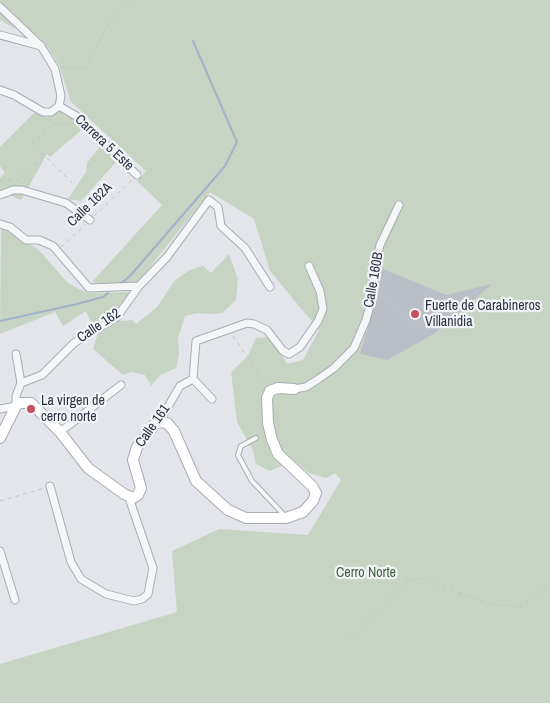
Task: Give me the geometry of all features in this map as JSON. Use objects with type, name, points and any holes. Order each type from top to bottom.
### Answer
[{"type":"street","points":[[0,7],[41,46],[55,69],[61,96],[59,106],[51,112],[43,112],[14,95],[0,90]]},
{"type":"street","points":[[0,35],[41,46]]},
{"type":"street","name":"Carrera 5 Este","points":[[59,106],[87,125],[138,175]]},
{"type":"street","points":[[0,195],[13,190],[22,190],[66,203],[90,220]]},
{"type":"street","name":"Calle 162","points":[[21,383],[42,375],[74,343],[118,317],[139,286],[168,257],[209,200],[218,207],[221,226],[245,248],[270,288]]},
{"type":"street","name":"Calle 160B","points":[[270,391],[278,388],[294,389],[306,386],[334,368],[354,348],[366,320],[374,291],[373,275],[380,246],[399,205]]},
{"type":"street","points":[[0,224],[10,227],[26,240],[48,242],[89,288],[139,286]]},
{"type":"street","points":[[212,399],[193,379],[196,341],[247,323],[262,326],[283,351],[289,354],[297,351],[310,334],[323,309],[321,296],[309,266]]},
{"type":"street","points":[[0,438],[16,406],[16,396],[21,383],[16,354]]},
{"type":"street","name":"Calle 161","points":[[130,498],[138,495],[141,488],[134,467],[134,454],[150,430],[158,422],[180,386],[193,379]]},
{"type":"street","points":[[60,432],[121,385]]},
{"type":"street","points":[[158,422],[167,423],[171,426],[196,481],[228,510],[246,518],[286,518],[299,514],[306,509],[313,501],[316,493],[275,449],[266,412],[267,398],[270,391]]},
{"type":"street","points":[[0,409],[25,402],[35,405],[60,432],[88,468],[130,498],[153,568],[148,594],[142,599],[134,601],[106,594],[81,579],[72,562],[50,486]]},
{"type":"street","points":[[0,552],[15,600]]},
{"type":"street","points":[[0,579],[8,576]]},
{"type":"lane","points":[[256,438],[242,446],[238,455],[252,481],[286,518]]},
{"type":"path","points":[[55,69],[67,66],[87,68],[102,33],[114,17],[131,0]]},
{"type":"path","points":[[43,112],[53,124]]},
{"type":"path","points":[[72,183],[32,143],[53,124],[87,125]]},
{"type":"path","points":[[0,180],[17,180],[44,155]]},
{"type":"path","name":"Calle 162A","points":[[57,251],[138,175]]},
{"type":"path","points":[[374,291],[412,322],[419,323],[481,290]]},
{"type":"path","points":[[229,329],[270,391]]},
{"type":"path","points":[[0,501],[50,486]]},
{"type":"path","points":[[350,640],[406,581],[422,578],[488,604],[520,607],[550,585]]},
{"type":"green space","name":"Cerro Norte","points":[[0,0],[550,0],[550,703],[0,703],[0,664],[177,612],[172,551],[219,529],[308,535],[341,480],[335,473],[326,478],[309,473],[296,463],[284,465],[270,471],[256,464],[253,450],[237,422],[231,372],[248,356],[256,338],[271,337],[287,364],[303,360],[319,330],[270,271],[254,219],[210,192],[138,282],[105,284],[92,282],[162,205],[137,181],[146,171],[71,102],[59,65],[47,46],[38,36],[25,34],[0,20]]},
{"type":"green space","points":[[60,110],[85,127],[50,157],[47,154],[21,200],[0,191],[0,178],[5,173],[0,166],[0,147],[34,113],[47,117]]},
{"type":"green space","points":[[102,144],[117,161],[81,201],[68,199],[86,172],[87,163]]},
{"type":"green space","points":[[1,227],[7,228],[23,242],[37,248],[67,282],[77,288],[88,293],[130,292],[112,314],[92,325],[86,311],[63,326],[55,312],[0,334]]},
{"type":"green space","points":[[229,254],[238,279],[236,300],[222,313],[197,313],[185,316],[178,338],[179,354],[176,368],[160,375],[151,386],[145,375],[132,372],[123,375],[93,349],[98,333],[119,321],[132,320],[136,324],[157,307],[175,280],[190,270],[203,266],[211,273]]},
{"type":"building","name":"Fuerte de Carabineros Villanidia","points":[[381,268],[446,295],[492,284],[434,334],[387,360],[360,354],[379,292]]},
{"type":"waterway","points":[[120,284],[130,276],[225,166],[237,142],[193,41]]},
{"type":"waterway","points":[[0,321],[77,304],[103,297],[108,293]]},
{"type":"place","name":"Fuerte de Carabineros Villanidia","points":[[415,314]]},
{"type":"place","name":"La virgen de cerro norte","points":[[31,409]]}]
